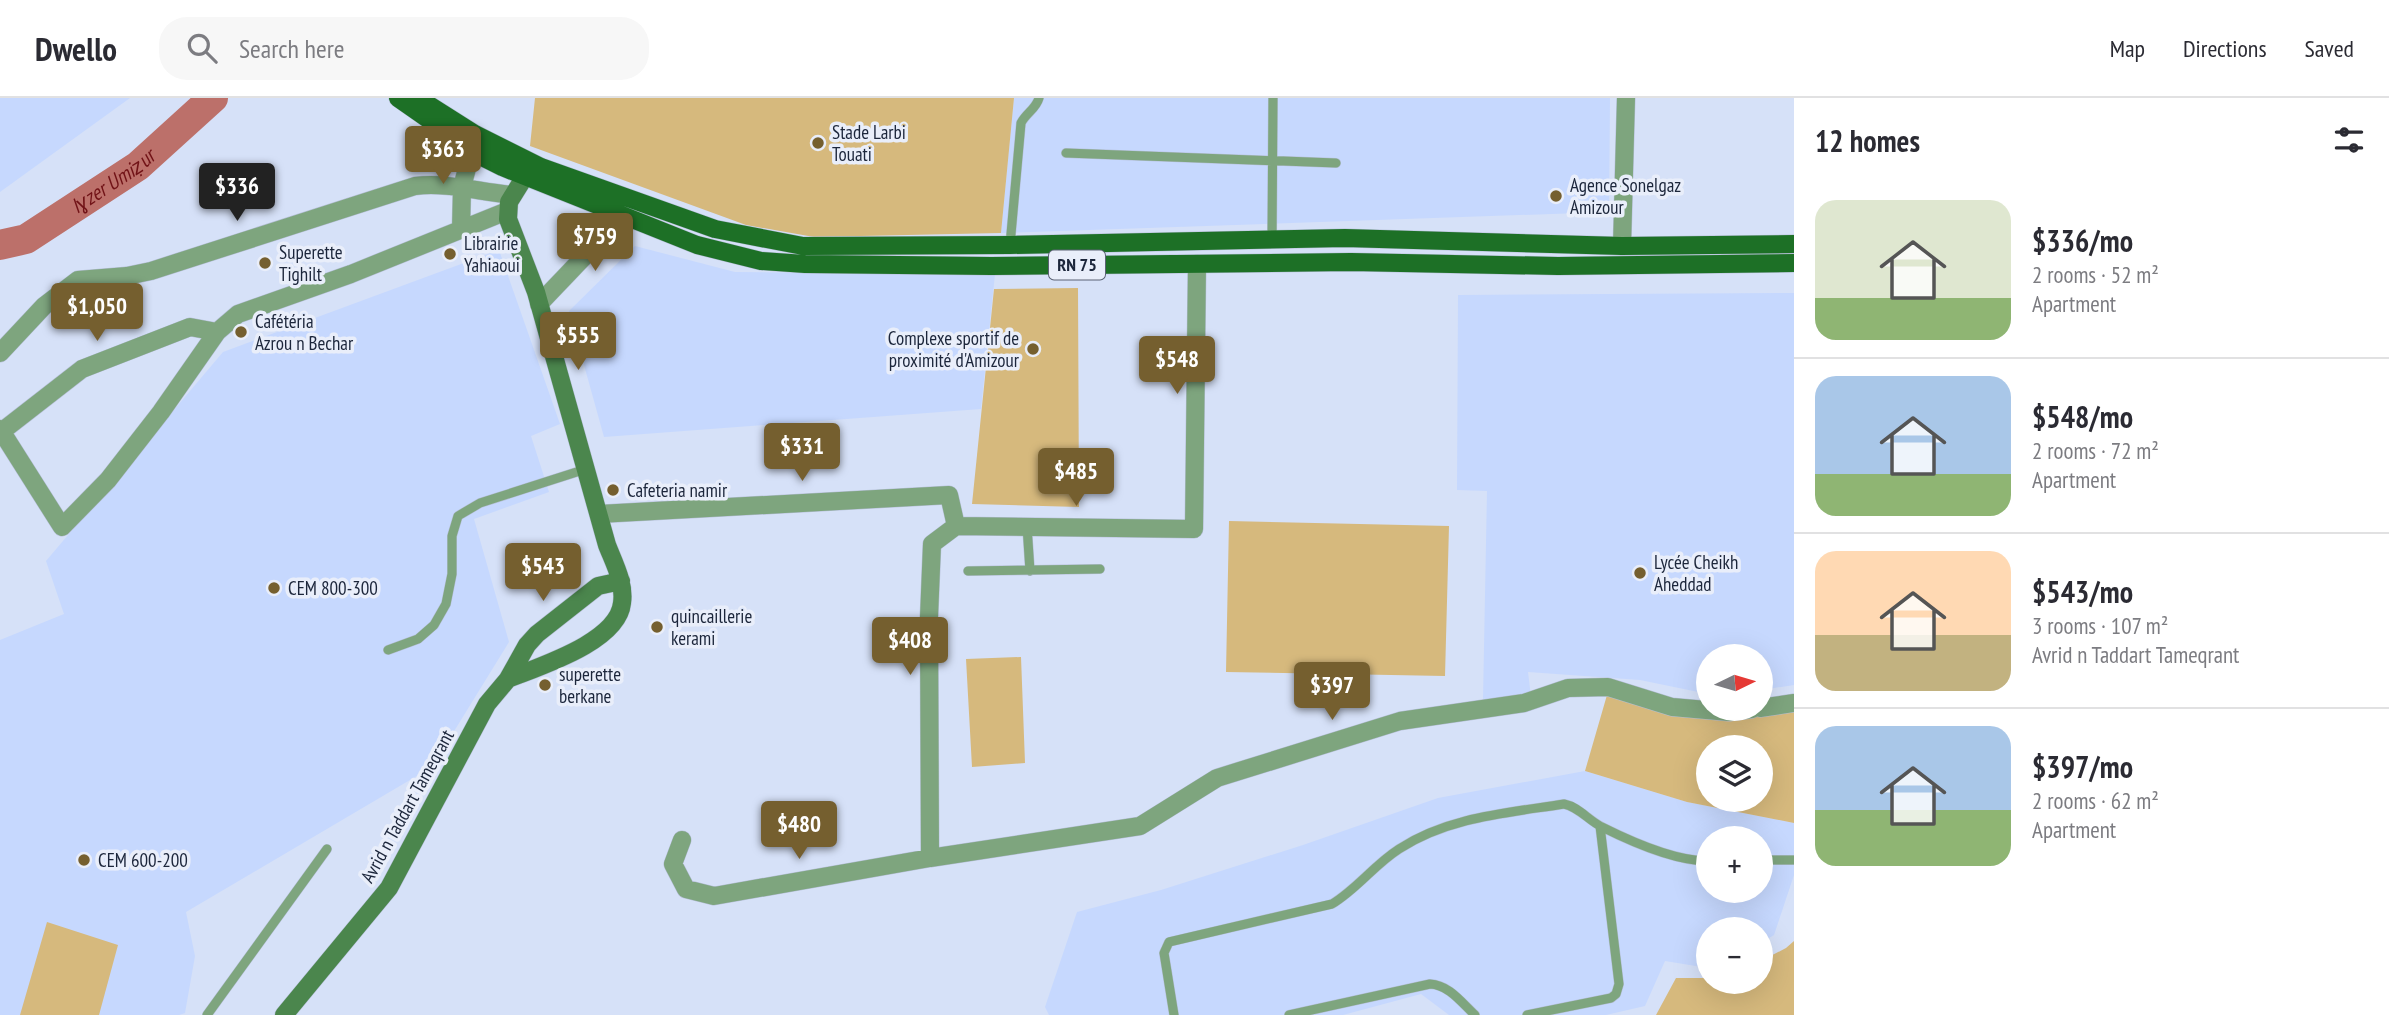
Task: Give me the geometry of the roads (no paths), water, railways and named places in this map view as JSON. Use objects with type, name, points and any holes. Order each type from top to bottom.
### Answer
[{"type":"main road","name":"RN 75","points":[[398,98],[484,158],[715,229],[803,246],[1345,238],[1622,246],[1794,244]]},
{"type":"main road","name":"RN 75","points":[[418,98],[528,170],[623,216],[697,245],[761,261],[991,266],[1352,262],[1558,266],[1794,263]]},
{"type":"main road","points":[[508,679],[570,654],[613,626],[623,604],[621,581],[607,545],[539,304],[510,226],[510,203],[528,170]]},
{"type":"main road","points":[[1459,242],[1459,264]]},
{"type":"main road","points":[[991,245],[991,266]]},
{"type":"main road","name":"Avrid n Taddart Tameqrant","points":[[284,1015],[388,888],[487,704],[508,679],[527,645],[553,619],[598,586],[621,581]]},
{"type":"street","points":[[1622,246],[1626,98]]},
{"type":"street","points":[[461,230],[462,187],[472,150]]},
{"type":"street","points":[[0,353],[44,306],[78,280],[151,271],[415,186],[433,184],[462,187],[510,203]]},
{"type":"street","points":[[217,332],[190,327],[82,369],[1,430],[62,527],[108,480],[217,332],[238,314],[351,274],[461,230],[510,203]]},
{"type":"street","points":[[539,304],[623,216]]},
{"type":"street","points":[[930,858],[929,617],[932,544],[956,526],[1194,529],[1197,264]]},
{"type":"street","points":[[598,514],[949,495],[956,526]]},
{"type":"street","points":[[682,840],[673,864],[686,889],[714,896],[930,858],[1140,827],[1217,778],[1400,721],[1524,703],[1568,688],[1608,687],[1672,707],[1696,709]]},
{"type":"street","points":[[1773,706],[1794,703]]},
{"type":"lane","points":[[1010,245],[1021,123],[1039,98]]},
{"type":"lane","points":[[1272,239],[1273,98]]},
{"type":"lane","points":[[1066,153],[1336,163]]},
{"type":"lane","points":[[388,650],[418,639],[434,625],[446,604],[452,574],[452,536],[458,516],[480,503],[586,469]]},
{"type":"lane","points":[[1027,526],[1030,571]]},
{"type":"lane","points":[[968,571],[1100,569]]},
{"type":"lane","points":[[1174,1015],[1164,953],[1169,942],[1332,904],[1347,895],[1398,850],[1440,828],[1476,818],[1564,804],[1572,806],[1600,826],[1670,856],[1696,859]]},
{"type":"lane","points":[[1527,1015],[1611,998],[1616,994],[1619,984],[1600,826]]},
{"type":"lane","points":[[207,1015],[327,849]]},
{"type":"lane","points":[[1773,860],[1794,860]]},
{"type":"lane","points":[[1289,1015],[1430,984],[1441,984],[1475,1015]]},
{"type":"waterway","name":"Iɣzer Umiẓur","points":[[0,245],[26,239],[138,166],[213,98]]},
{"type":"place","name":"Stade Larbi Touati","points":[[818,143]]},
{"type":"place","name":"Agence Sonelgaz Amizour","points":[[1556,196]]},
{"type":"place","name":"Librairie Yahiaoui","points":[[450,254]]},
{"type":"place","name":"Superette Tighilt","points":[[265,263]]},
{"type":"place","name":"Cafétéria Azrou n Bechar","points":[[241,332]]},
{"type":"place","name":"Complexe sportif de proximité d'Amizour","points":[[1033,349]]},
{"type":"place","name":"Cafeteria namir","points":[[613,490]]},
{"type":"place","name":"Lycée Cheikh Aheddad","points":[[1640,573]]},
{"type":"place","name":"CEM 800-300","points":[[274,588]]},
{"type":"place","name":"quincaillerie kerami","points":[[657,627]]},
{"type":"place","name":"superette berkane","points":[[545,685]]},
{"type":"place","name":"CEM 600-200","points":[[84,860]]}]
